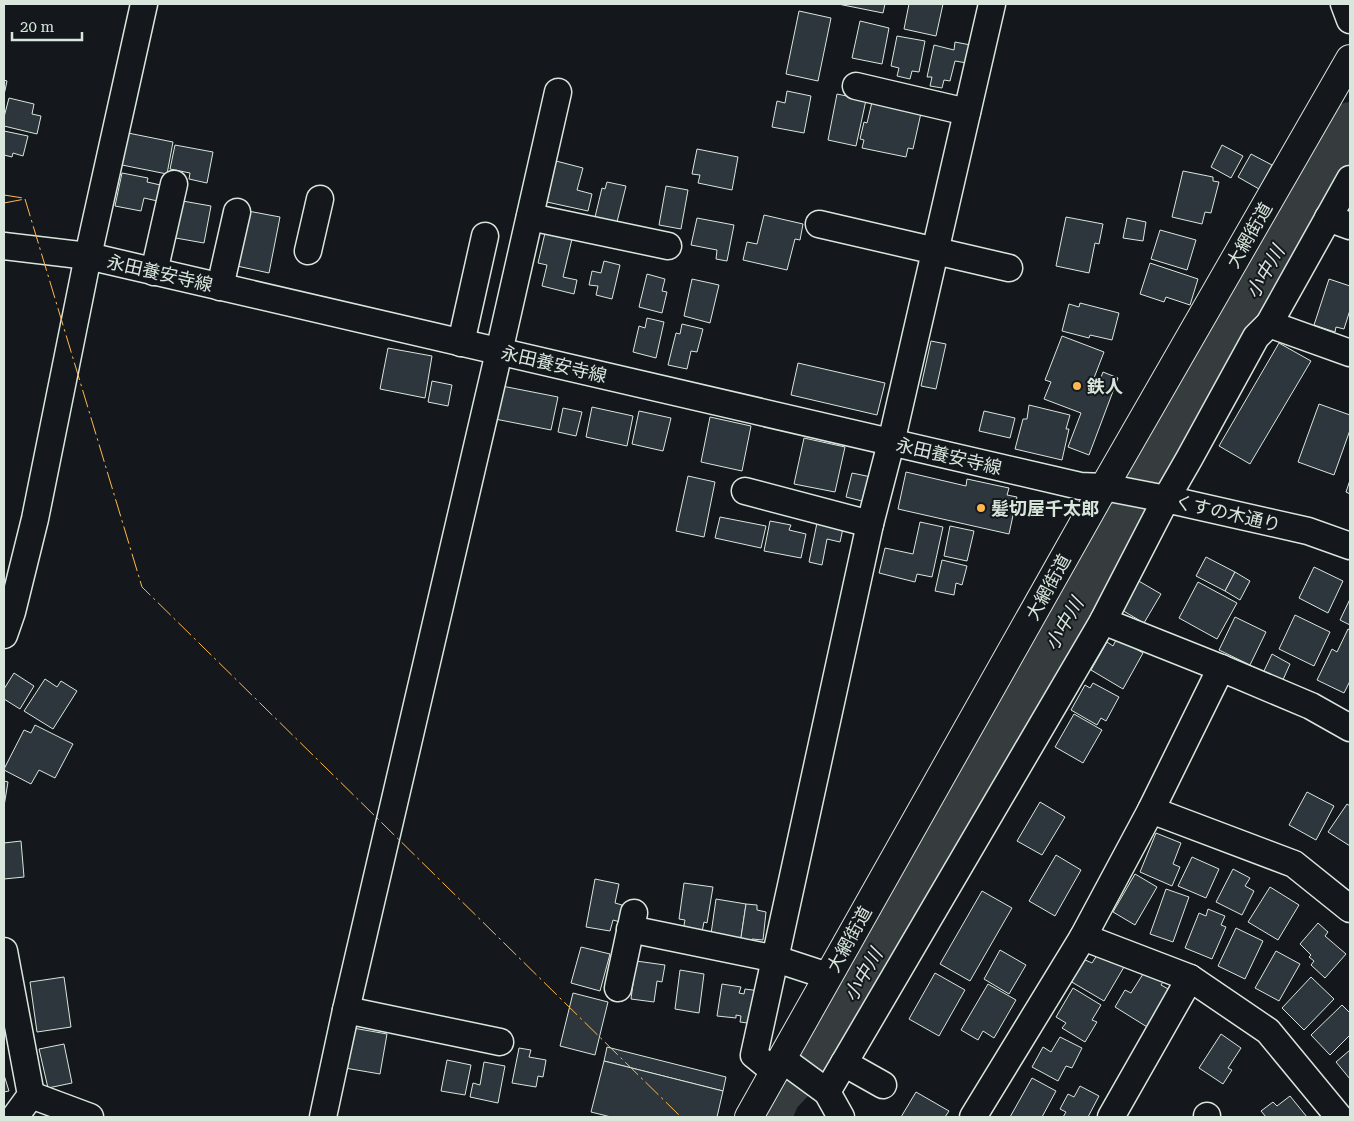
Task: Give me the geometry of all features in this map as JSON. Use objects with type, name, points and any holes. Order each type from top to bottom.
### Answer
[{"type":"main road","name":"大網街道","points":[[749,1117],[1104,487],[1320,95],[1343,60]]},
{"type":"street","points":[[4,635],[12,612],[35,519],[88,256],[144,4]]},
{"type":"street","points":[[841,1117],[827,1092],[778,1065],[754,1055],[870,524],[891,443],[992,4]]},
{"type":"street","points":[[1344,4],[1350,20]]},
{"type":"street","points":[[856,86],[967,112]]},
{"type":"street","points":[[323,1117],[558,92]]},
{"type":"street","points":[[827,1092],[1103,621],[1166,499],[1256,337],[1269,324],[1339,222],[1350,179]]},
{"type":"street","points":[[154,272],[174,184]]},
{"type":"street","points":[[308,251],[320,198]]},
{"type":"street","points":[[220,287],[236,212]]},
{"type":"street","points":[[530,217],[668,246]]},
{"type":"street","points":[[819,224],[1009,268]]},
{"type":"street","points":[[461,343],[485,236]]},
{"type":"street","name":"永田養安寺線","points":[[4,246],[88,256],[1080,486],[1104,487]]},
{"type":"street","points":[[1269,324],[1350,354]]},
{"type":"street","name":"くすの木通り","points":[[1104,487],[1308,531],[1350,546]]},
{"type":"street","points":[[745,491],[870,524]]},
{"type":"street","points":[[1103,621],[1311,706],[1350,728]]},
{"type":"street","points":[[973,1117],[1083,937],[1151,810],[1221,668]]},
{"type":"street","points":[[1151,810],[1294,864],[1350,909]]},
{"type":"street","points":[[618,988],[632,920],[776,958],[828,976]]},
{"type":"street","points":[[1083,937],[1190,978],[1268,1031],[1341,1109]]},
{"type":"street","points":[[4,951],[31,1095],[15,1117]]},
{"type":"street","points":[[1120,1114],[1190,978]]},
{"type":"street","points":[[346,1010],[500,1042]]},
{"type":"street","points":[[844,1063],[883,1085]]},
{"type":"street","points":[[31,1095],[90,1117]]},
{"type":"building","points":[[838,4],[885,4],[883,13]]},
{"type":"building","points":[[909,4],[943,4],[936,36],[904,29]]},
{"type":"building","points":[[799,11],[831,18],[818,81],[786,74]]},
{"type":"building","points":[[860,21],[889,28],[882,64],[852,58]]},
{"type":"building","points":[[897,36],[925,41],[919,72],[912,71],[910,79],[897,76],[899,68],[891,66]]},
{"type":"building","points":[[955,42],[976,46],[973,64],[955,61],[950,81],[944,80],[942,88],[930,86],[932,77],[927,77],[934,45],[954,50]]},
{"type":"building","points":[[4,80],[7,81],[4,95]]},
{"type":"building","points":[[787,91],[811,96],[804,133],[772,127],[777,101],[785,103]]},
{"type":"building","points":[[837,94],[866,100],[856,146],[828,140]]},
{"type":"building","points":[[9,98],[34,104],[32,114],[41,116],[37,134],[4,126],[4,117]]},
{"type":"building","points":[[872,102],[921,113],[913,149],[908,148],[906,157],[862,148],[864,140],[860,139],[864,122],[867,123]]},
{"type":"building","points":[[4,131],[28,136],[23,156],[13,153],[12,157],[4,155]]},
{"type":"building","points":[[128,133],[173,142],[167,174],[122,165]]},
{"type":"building","points":[[175,145],[213,152],[207,183],[189,179],[190,173],[170,169]]},
{"type":"building","points":[[1222,145],[1243,156],[1231,178],[1211,167]]},
{"type":"building","points":[[697,149],[738,157],[732,190],[698,183],[700,175],[692,174]]},
{"type":"building","points":[[1251,154],[1272,165],[1259,189],[1238,177]]},
{"type":"building","points":[[556,161],[583,168],[577,190],[592,194],[588,211],[547,202]]},
{"type":"building","points":[[1183,171],[1213,177],[1213,181],[1219,182],[1211,213],[1205,212],[1202,224],[1172,217]]},
{"type":"building","points":[[122,173],[148,178],[147,182],[165,186],[162,202],[144,198],[141,211],[115,206]]},
{"type":"building","points":[[607,182],[626,186],[617,222],[595,217],[602,188],[605,189]]},
{"type":"building","points":[[666,186],[688,190],[681,229],[659,225]]},
{"type":"building","points":[[177,200],[211,206],[204,243],[170,237]]},
{"type":"building","points":[[248,211],[280,217],[269,273],[237,266]]},
{"type":"building","points":[[764,215],[803,224],[800,240],[795,239],[787,270],[743,260],[747,242],[757,244]]},
{"type":"building","points":[[1066,217],[1103,224],[1099,244],[1095,243],[1089,273],[1056,266]]},
{"type":"building","points":[[697,218],[734,225],[727,261],[716,259],[717,250],[691,245]]},
{"type":"building","points":[[1127,218],[1146,222],[1143,241],[1123,238]]},
{"type":"building","points":[[1160,230],[1196,240],[1187,270],[1151,259]]},
{"type":"building","points":[[545,233],[572,239],[563,277],[577,280],[574,294],[542,286],[547,265],[538,263]]},
{"type":"building","points":[[604,261],[620,265],[612,299],[596,295],[598,286],[589,285],[592,271],[601,273]]},
{"type":"building","points":[[1150,263],[1198,279],[1190,305],[1166,297],[1164,302],[1140,294]]},
{"type":"building","points":[[647,274],[665,279],[662,291],[667,292],[662,313],[639,307]]},
{"type":"building","points":[[692,279],[719,285],[710,323],[684,316]]},
{"type":"building","points":[[1329,279],[1350,286],[1350,310],[1344,329],[1336,327],[1335,332],[1314,325]]},
{"type":"building","points":[[1080,303],[1119,313],[1112,340],[1090,335],[1089,338],[1062,331],[1069,304],[1079,307]]},
{"type":"building","points":[[647,318],[664,322],[656,358],[633,352],[639,326],[645,328]]},
{"type":"building","points":[[682,324],[703,329],[697,352],[691,351],[687,369],[668,365],[676,333],[680,334]]},
{"type":"building","points":[[1062,336],[1104,352],[1089,391],[1095,393],[1103,372],[1118,378],[1089,455],[1068,447],[1081,413],[1044,399],[1051,382],[1045,380]]},
{"type":"building","points":[[931,341],[946,344],[936,389],[921,386]]},
{"type":"building","points":[[1279,343],[1311,361],[1250,464],[1219,446]]},
{"type":"building","points":[[388,348],[432,356],[425,398],[380,389]]},
{"type":"building","points":[[798,363],[885,383],[877,415],[791,395]]},
{"type":"building","points":[[432,381],[452,385],[448,406],[428,402]]},
{"type":"building","points":[[502,386],[558,397],[551,430],[495,419]]},
{"type":"building","points":[[1319,404],[1350,415],[1350,430],[1334,475],[1298,462]]},
{"type":"building","points":[[1029,405],[1070,415],[1062,460],[1015,449],[1023,419],[1027,419]]},
{"type":"building","points":[[592,407],[633,416],[627,446],[586,437]]},
{"type":"building","points":[[563,408],[582,412],[576,436],[558,432]]},
{"type":"building","points":[[639,411],[671,418],[663,451],[632,444]]},
{"type":"building","points":[[984,411],[1015,418],[1010,438],[979,431]]},
{"type":"building","points":[[710,417],[751,426],[742,471],[701,462]]},
{"type":"building","points":[[804,438],[845,447],[835,492],[794,484]]},
{"type":"building","points":[[906,472],[966,486],[967,479],[1009,488],[1007,495],[1017,497],[1009,534],[898,509]]},
{"type":"building","points":[[852,473],[876,478],[870,503],[846,497]]},
{"type":"building","points":[[688,476],[715,482],[704,537],[676,531]]},
{"type":"building","points":[[1350,480],[1350,494],[1346,492]]},
{"type":"building","points":[[720,517],[766,526],[761,548],[715,538]]},
{"type":"building","points":[[818,518],[844,524],[840,542],[827,539],[822,565],[809,562]]},
{"type":"building","points":[[770,521],[791,525],[789,530],[806,534],[801,558],[764,551]]},
{"type":"building","points":[[920,522],[943,527],[932,577],[917,574],[915,582],[879,573],[885,548],[913,554]]},
{"type":"building","points":[[950,526],[974,531],[967,561],[944,556]]},
{"type":"building","points":[[1206,557],[1235,572],[1225,591],[1196,576]]},
{"type":"building","points":[[942,560],[967,566],[962,585],[956,583],[954,595],[935,591]]},
{"type":"building","points":[[1314,567],[1343,581],[1328,613],[1299,598]]},
{"type":"building","points":[[1235,572],[1250,581],[1240,600],[1225,591]]},
{"type":"building","points":[[1137,580],[1161,594],[1144,623],[1120,609]]},
{"type":"building","points":[[1198,582],[1237,603],[1217,639],[1179,618]]},
{"type":"building","points":[[1350,599],[1350,625],[1340,620]]},
{"type":"building","points":[[1295,615],[1330,632],[1314,666],[1279,649]]},
{"type":"building","points":[[1235,617],[1266,632],[1250,665],[1219,650]]},
{"type":"building","points":[[1348,629],[1350,630],[1350,681],[1344,693],[1317,680],[1332,649],[1337,652]]},
{"type":"building","points":[[1117,638],[1143,653],[1123,689],[1091,670],[1107,642],[1113,646]]},
{"type":"building","points":[[1272,654],[1290,664],[1282,682],[1263,673]]},
{"type":"building","points":[[14,673],[34,686],[20,709],[4,699],[4,689]]},
{"type":"building","points":[[45,679],[57,687],[61,681],[77,691],[53,729],[24,711]]},
{"type":"building","points":[[1093,683],[1119,697],[1106,721],[1101,718],[1097,725],[1071,710],[1085,685],[1090,688]]},
{"type":"building","points":[[1074,714],[1102,730],[1083,763],[1055,747]]},
{"type":"building","points":[[35,725],[73,744],[55,778],[39,770],[31,784],[4,769],[24,730],[31,733]]},
{"type":"building","points":[[4,781],[8,782],[4,806]]},
{"type":"building","points":[[1307,792],[1334,806],[1316,840],[1289,825]]},
{"type":"building","points":[[1040,802],[1065,817],[1042,855],[1017,841]]},
{"type":"building","points":[[1347,804],[1350,806],[1350,846],[1328,832]]},
{"type":"building","points":[[1156,833],[1181,843],[1173,864],[1180,867],[1172,886],[1140,872]]},
{"type":"building","points":[[21,841],[24,877],[4,879],[4,843]]},
{"type":"building","points":[[1056,855],[1081,870],[1055,916],[1029,901]]},
{"type":"building","points":[[1192,857],[1219,869],[1206,898],[1178,886]]},
{"type":"building","points":[[1233,869],[1250,878],[1245,886],[1254,891],[1242,915],[1216,902]]},
{"type":"building","points":[[1135,874],[1157,887],[1135,925],[1113,912]]},
{"type":"building","points":[[595,879],[619,884],[615,903],[622,905],[620,922],[613,920],[610,931],[586,927]]},
{"type":"building","points":[[684,883],[713,887],[707,923],[704,922],[702,932],[683,930],[685,920],[679,919]]},
{"type":"building","points":[[1270,887],[1299,905],[1278,940],[1248,922]]},
{"type":"building","points":[[1166,889],[1189,897],[1173,942],[1150,934]]},
{"type":"building","points":[[982,891],[1012,908],[970,981],[940,964]]},
{"type":"building","points":[[716,899],[746,904],[740,944],[711,934]]},
{"type":"building","points":[[746,904],[757,905],[757,910],[766,912],[763,940],[752,939],[752,945],[740,944]]},
{"type":"building","points":[[1208,909],[1225,916],[1221,925],[1226,927],[1212,959],[1185,948],[1199,913],[1206,916]]},
{"type":"building","points":[[1318,923],[1328,932],[1325,936],[1346,954],[1325,978],[1311,965],[1314,961],[1309,957],[1311,955],[1300,944]]},
{"type":"building","points":[[1236,928],[1263,941],[1245,979],[1218,966]]},
{"type":"building","points":[[581,947],[610,954],[600,991],[571,983]]},
{"type":"building","points":[[1000,950],[1026,965],[1009,994],[984,979]]},
{"type":"building","points":[[1276,951],[1300,964],[1279,1001],[1255,988]]},
{"type":"building","points":[[1099,952],[1124,967],[1104,1001],[1070,981],[1083,959],[1092,963]]},
{"type":"building","points":[[636,961],[665,965],[662,982],[657,981],[654,1002],[631,999]]},
{"type":"building","points":[[680,970],[704,974],[699,1013],[675,1009]]},
{"type":"building","points":[[1149,971],[1164,980],[1161,985],[1174,992],[1152,1030],[1115,1007],[1125,990],[1131,993],[1143,974],[1147,976]]},
{"type":"building","points":[[935,973],[965,990],[939,1036],[909,1019]]},
{"type":"building","points":[[64,977],[71,1027],[37,1032],[30,982]]},
{"type":"building","points":[[1311,977],[1334,999],[1304,1030],[1282,1008]]},
{"type":"building","points":[[722,984],[741,987],[739,993],[744,994],[745,989],[760,991],[755,1024],[740,1022],[741,1016],[736,1015],[736,1018],[717,1016]]},
{"type":"building","points":[[988,984],[1016,1000],[994,1038],[983,1031],[978,1040],[961,1030]]},
{"type":"building","points":[[1073,988],[1101,1005],[1092,1020],[1097,1022],[1085,1042],[1062,1028],[1066,1023],[1056,1017]]},
{"type":"building","points":[[573,993],[608,1002],[595,1055],[560,1046]]},
{"type":"building","points":[[1342,1005],[1350,1013],[1350,1035],[1330,1055],[1311,1035]]},
{"type":"building","points":[[353,1028],[387,1034],[380,1074],[345,1068]]},
{"type":"building","points":[[1221,1034],[1241,1048],[1228,1068],[1232,1070],[1223,1084],[1199,1068]]},
{"type":"building","points":[[1060,1037],[1082,1048],[1072,1068],[1066,1066],[1058,1081],[1032,1067],[1043,1047],[1051,1052]]},
{"type":"building","points":[[64,1044],[72,1083],[48,1088],[39,1049]]},
{"type":"building","points":[[607,1047],[726,1077],[723,1091],[604,1061]]},
{"type":"building","points":[[519,1048],[531,1050],[529,1057],[546,1060],[543,1077],[538,1076],[536,1087],[512,1083]]},
{"type":"building","points":[[1350,1050],[1350,1079],[1336,1062]]},
{"type":"building","points":[[447,1060],[471,1065],[465,1095],[441,1091]]},
{"type":"building","points":[[604,1061],[723,1091],[717,1117],[611,1117],[591,1112]]},
{"type":"building","points":[[484,1062],[505,1066],[498,1103],[470,1097],[473,1083],[480,1085]]},
{"type":"building","points":[[4,1075],[9,1091],[4,1092]]},
{"type":"building","points":[[1032,1078],[1056,1091],[1042,1117],[1010,1117]]},
{"type":"building","points":[[1080,1086],[1099,1096],[1088,1117],[1063,1117],[1066,1112],[1060,1109],[1068,1094],[1074,1097]]},
{"type":"building","points":[[916,1092],[949,1111],[945,1117],[901,1117]]},
{"type":"building","points":[[1290,1096],[1307,1117],[1266,1117],[1261,1111],[1273,1102],[1277,1106]]},
{"type":"waterway","name":"小中川","points":[[770,1117],[780,1095],[816,1057],[1350,123]]},
{"type":"power","points":[[4,195],[23,198]]},
{"type":"power","points":[[25,199],[142,587],[681,1117]]},
{"type":"power","points":[[4,203],[25,199]]},
{"type":"place","name":"鉄人","points":[[1077,386]]},
{"type":"place","name":"髪切屋千太郎","points":[[981,508]]}]
